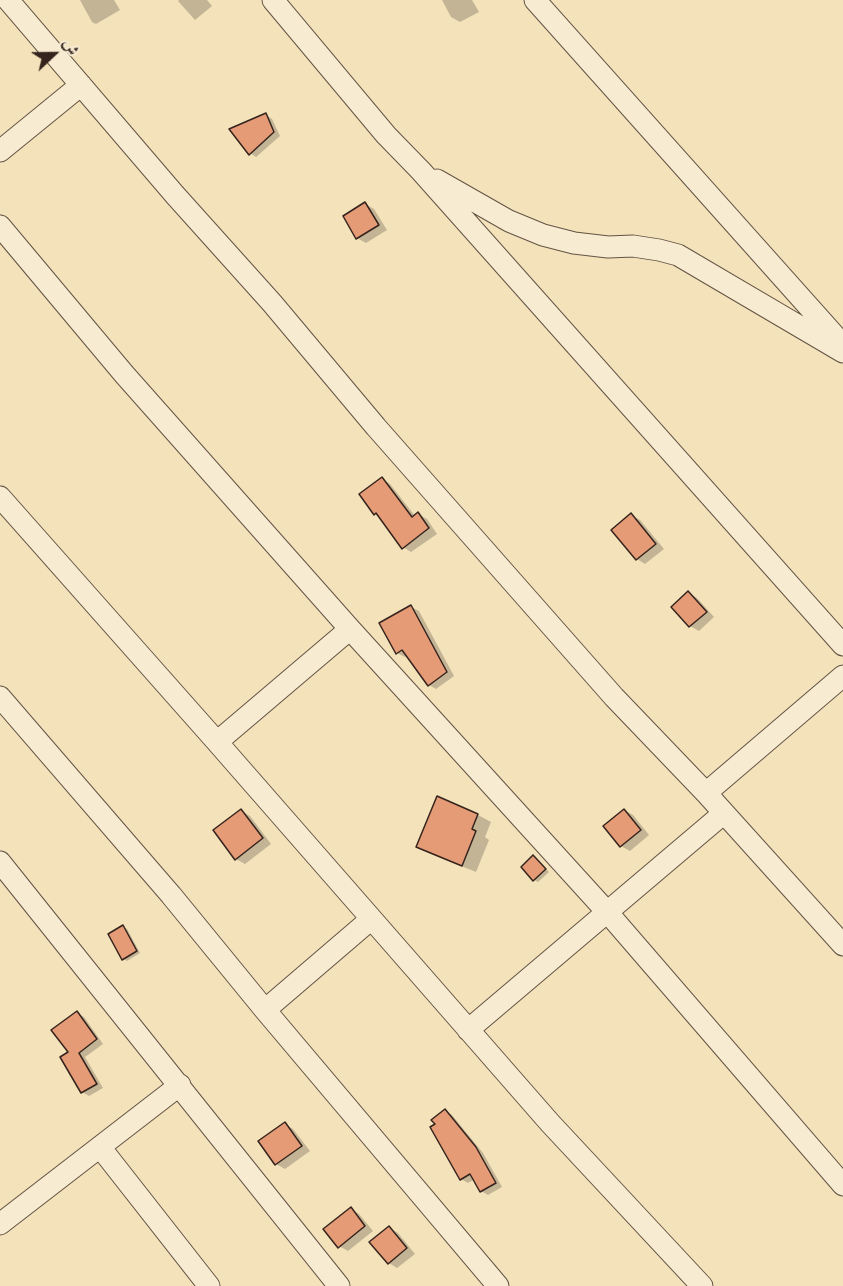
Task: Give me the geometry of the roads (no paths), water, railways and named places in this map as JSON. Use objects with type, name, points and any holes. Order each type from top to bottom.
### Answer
[{"type":"street","points":[[8,0],[175,195],[272,303],[376,428],[614,697],[706,793],[843,945]]},
{"type":"street","points":[[273,0],[386,135],[421,171],[843,645]]},
{"type":"street","points":[[535,0],[843,345]]},
{"type":"street","points":[[0,151],[81,85]]},
{"type":"street","points":[[421,171],[509,221],[543,235],[574,243],[608,247],[633,246],[678,255],[843,352]]},
{"type":"street","points":[[0,226],[132,383],[350,629],[608,913],[843,1185]]},
{"type":"street","points":[[0,497],[550,1123],[702,1286]]},
{"type":"street","points":[[217,742],[350,629]]},
{"type":"street","points":[[706,793],[843,676]]},
{"type":"street","points":[[0,697],[171,895],[498,1286]]},
{"type":"street","points":[[468,1030],[724,813]]},
{"type":"street","points":[[0,862],[339,1286]]},
{"type":"street","points":[[265,1010],[370,920]]},
{"type":"street","points":[[0,1224],[180,1085]]},
{"type":"street","points":[[100,1147],[209,1286]]}]
